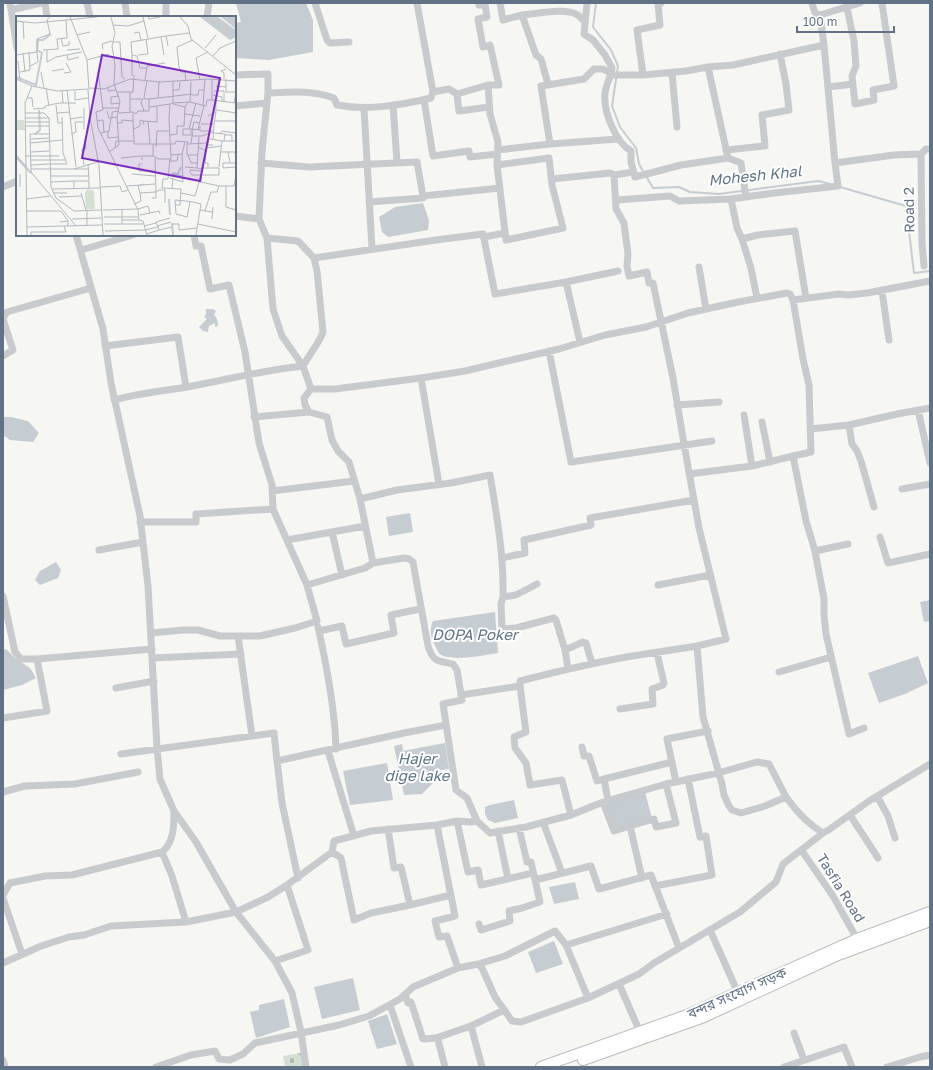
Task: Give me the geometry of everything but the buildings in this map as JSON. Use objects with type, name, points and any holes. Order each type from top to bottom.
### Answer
[{"type":"highway","name":"বন্দর সংযোগ সড়ক","points":[[541,1067],[687,1015],[857,939],[930,912]]},
{"type":"highway","name":"বন্দর সংযোগ সড়ক","points":[[563,1067],[704,1017],[838,955],[930,921]]},
{"type":"street","points":[[16,42],[10,6],[41,3]]},
{"type":"street","points":[[45,3],[47,16]]},
{"type":"street","points":[[87,3],[90,16]]},
{"type":"street","points":[[125,3],[127,16]]},
{"type":"street","points":[[166,3],[166,16]]},
{"type":"street","points":[[207,16],[209,3]]},
{"type":"street","points":[[315,3],[327,40],[330,43],[349,42]]},
{"type":"street","points":[[268,93],[300,92],[321,94],[334,98],[337,105],[364,108],[432,98],[433,92],[417,3]]},
{"type":"street","points":[[457,94],[488,85],[499,85],[490,45],[483,47],[478,19],[487,17],[485,4],[479,5],[479,3]]},
{"type":"street","points":[[500,3],[503,20],[522,15],[562,11],[579,15],[585,22]]},
{"type":"street","points":[[588,3],[584,34],[593,40],[605,55],[612,68],[605,101],[608,115],[618,139],[627,149],[631,151],[633,172],[635,176],[765,146],[762,115],[789,110],[780,54]]},
{"type":"street","points":[[643,75],[637,30],[660,25],[658,3],[661,3]]},
{"type":"street","points":[[812,3],[815,14],[820,15],[860,3]]},
{"type":"street","points":[[846,8],[854,41],[856,66],[852,76],[855,104],[874,100],[873,90],[894,86],[882,3]]},
{"type":"street","points":[[522,15],[536,55],[541,59],[548,84]]},
{"type":"street","points":[[616,200],[670,196],[679,201],[732,199],[838,186],[820,15]]},
{"type":"street","points":[[550,144],[541,86],[584,79],[594,69],[603,69],[611,74],[643,75],[672,73],[708,67],[733,65],[824,45]]},
{"type":"street","points":[[708,67],[727,154],[741,163],[746,197]]},
{"type":"street","points":[[672,73],[677,126]]},
{"type":"street","points":[[236,75],[268,74],[259,219],[267,238],[273,309],[282,336],[302,366],[311,389]]},
{"type":"street","points":[[828,87],[853,84]]},
{"type":"street","points":[[488,85],[490,114],[498,142],[497,164],[506,240],[563,228],[549,158],[497,164]]},
{"type":"street","points":[[433,92],[449,89],[457,94],[460,111],[489,107]]},
{"type":"street","points":[[424,100],[433,156],[469,151],[470,157],[550,144],[618,139]]},
{"type":"street","points":[[236,106],[267,104]]},
{"type":"street","points":[[393,104],[397,162]]},
{"type":"street","points":[[364,108],[372,249]]},
{"type":"street","points":[[835,162],[894,155],[921,154],[926,149],[930,149]]},
{"type":"street","name":"Road 2","points":[[921,154],[924,266]]},
{"type":"street","points":[[262,163],[309,167],[417,162],[423,196]]},
{"type":"street","points":[[552,179],[610,173],[614,175],[633,172]]},
{"type":"street","points":[[571,815],[562,780],[530,785],[526,763],[516,748],[514,737],[526,732],[520,681],[640,654],[657,653],[726,639],[699,528],[653,283],[649,283],[647,272],[629,276],[624,223],[616,210],[614,175]]},
{"type":"street","points":[[3,187],[16,181]]},
{"type":"street","points":[[369,202],[423,198],[423,196],[500,188]]},
{"type":"street","points":[[732,199],[737,228],[751,268],[757,298]]},
{"type":"street","points":[[236,216],[259,219]]},
{"type":"street","points":[[742,240],[758,234],[795,231],[806,298]]},
{"type":"street","points":[[484,237],[505,233]]},
{"type":"street","points":[[314,258],[483,234],[495,294],[618,272]]},
{"type":"street","points":[[76,236],[103,329],[114,400],[140,522],[148,586],[160,779],[174,811],[196,842],[236,912],[274,961],[292,993],[301,1032],[306,1067]]},
{"type":"street","points":[[81,250],[130,236]]},
{"type":"street","points":[[194,236],[196,246],[201,246],[210,289],[229,285],[245,352],[259,443],[272,485],[273,509],[307,585],[319,631],[335,727],[336,749]]},
{"type":"street","points":[[114,400],[126,396],[186,387],[302,366],[320,342],[323,332],[317,271],[314,258],[298,241],[267,238]]},
{"type":"street","points":[[699,267],[706,309]]},
{"type":"street","points":[[793,300],[839,294],[848,295],[882,291],[930,281]]},
{"type":"street","points":[[566,282],[580,342]]},
{"type":"street","points":[[3,356],[13,350],[3,319],[7,312],[91,288]]},
{"type":"street","points":[[882,291],[888,340]]},
{"type":"street","points":[[311,389],[335,389],[465,371],[549,351],[605,335],[646,327],[661,321],[706,309],[757,298],[787,293],[790,294],[793,300],[809,385],[811,452],[752,466],[717,469],[689,474]]},
{"type":"street","points":[[106,346],[178,337],[186,387]]},
{"type":"street","points":[[549,351],[571,462],[712,441]]},
{"type":"street","points":[[421,378],[439,484]]},
{"type":"street","points":[[309,412],[305,405],[304,398],[311,389]]},
{"type":"street","points":[[677,405],[719,402]]},
{"type":"street","points":[[810,429],[849,425],[930,408]]},
{"type":"street","points":[[918,410],[930,463]]},
{"type":"street","points":[[254,417],[309,412],[327,417],[332,440],[338,452],[348,462],[360,499],[374,563]]},
{"type":"street","points":[[744,415],[752,466]]},
{"type":"street","points":[[762,422],[770,462]]},
{"type":"street","points":[[849,425],[852,444],[861,461],[874,507]]},
{"type":"street","points":[[793,456],[806,521],[815,551],[824,599],[826,634],[849,734],[864,728]]},
{"type":"street","points":[[360,499],[397,490],[490,476],[500,527],[504,574],[503,597],[501,604],[502,629],[516,628],[554,618],[556,620],[565,650],[568,669]]},
{"type":"street","points":[[272,491],[354,481]]},
{"type":"street","points":[[902,490],[930,484]]},
{"type":"street","points":[[502,558],[525,553],[524,540],[591,525],[590,518],[694,500]]},
{"type":"street","points":[[140,522],[196,522],[196,514],[273,509]]},
{"type":"street","points":[[287,540],[365,526]]},
{"type":"street","points":[[332,532],[342,575]]},
{"type":"street","points":[[880,537],[888,563],[930,554]]},
{"type":"street","points":[[99,550],[143,542]]},
{"type":"street","points":[[815,551],[848,544]]},
{"type":"street","points":[[307,585],[365,568],[374,563],[404,558],[410,559],[413,562],[420,609],[430,654],[436,661],[453,664],[457,670],[462,700],[443,704],[456,790],[467,798],[477,820],[490,832],[519,828],[571,815],[606,801],[666,784],[718,773],[757,762],[769,764],[786,797],[804,819],[823,833]]},
{"type":"street","points":[[658,585],[710,575]]},
{"type":"street","points":[[503,597],[516,595],[537,584]]},
{"type":"street","points":[[3,596],[15,652],[21,659],[37,659],[152,649]]},
{"type":"street","points":[[319,631],[342,626],[346,644],[394,633],[391,615],[420,609]]},
{"type":"street","points":[[151,633],[198,630],[220,636],[260,636],[295,628],[316,621]]},
{"type":"street","points":[[238,636],[252,736]]},
{"type":"street","points":[[565,650],[583,642],[586,643],[592,664]]},
{"type":"street","points":[[697,646],[703,717],[724,795],[729,806],[732,810],[741,813],[765,806],[786,797]]},
{"type":"street","points":[[620,709],[652,704],[652,689],[663,685],[664,683],[657,653]]},
{"type":"street","points":[[152,658],[241,654]]},
{"type":"street","points":[[779,672],[831,657]]},
{"type":"street","points":[[3,718],[47,711],[37,659]]},
{"type":"street","points":[[116,688],[154,681]]},
{"type":"street","points":[[461,695],[520,686]]},
{"type":"street","points":[[277,761],[446,725]]},
{"type":"street","points":[[676,782],[667,739],[708,731]]},
{"type":"street","points":[[121,754],[274,733],[282,803],[298,878]]},
{"type":"street","points":[[582,747],[584,756],[589,756],[597,781],[672,762]]},
{"type":"street","points":[[328,751],[354,836]]},
{"type":"street","points":[[478,964],[482,968],[495,997],[512,1022],[522,1022],[588,998],[639,974],[654,963],[740,912],[776,882],[783,864],[802,851],[823,833],[877,796],[930,764]]},
{"type":"street","points":[[3,792],[25,786],[75,784],[138,772]]},
{"type":"street","points":[[604,780],[606,801],[614,831],[654,819],[656,827],[676,823],[666,784]]},
{"type":"street","points":[[655,886],[712,874],[706,836],[700,837],[688,780]]},
{"type":"street","points":[[877,796],[888,816],[896,838]]},
{"type":"street","points":[[3,895],[10,883],[45,876],[72,875],[162,852],[167,848],[174,828],[174,811]]},
{"type":"street","points":[[850,815],[878,858]]},
{"type":"street","points":[[3,963],[55,941],[84,935],[111,926],[186,922],[236,912],[287,886],[332,852],[334,841],[370,831],[437,825],[456,821],[470,822],[477,820]]},
{"type":"street","points":[[456,821],[468,872],[478,870],[481,885],[508,879],[562,873],[592,866],[599,889],[651,875],[679,948]]},
{"type":"street","points":[[543,822],[562,873]]},
{"type":"street","points":[[437,825],[455,916],[435,921],[439,937],[447,936],[458,968]]},
{"type":"street","points":[[630,826],[642,878]]},
{"type":"street","points":[[479,924],[481,930],[510,921],[509,911],[540,902],[531,862],[527,862],[519,828]]},
{"type":"street","points":[[388,829],[394,868],[401,867],[410,905]]},
{"type":"street","points":[[498,831],[508,879]]},
{"type":"street","name":"Tasfia Road","points":[[802,851],[833,896],[857,939]]},
{"type":"street","points":[[162,852],[172,876],[186,922]]},
{"type":"street","points":[[332,852],[341,858],[354,920],[371,913],[451,895]]},
{"type":"street","points":[[274,961],[308,950],[287,886]]},
{"type":"street","points":[[3,898],[22,954]]},
{"type":"street","points":[[566,945],[667,914]]},
{"type":"street","points":[[710,930],[738,993]]},
{"type":"street","points":[[156,1067],[191,1055],[215,1052],[219,1059],[230,1060],[243,1054],[255,1043],[339,1025],[369,1016],[390,1005],[413,987],[458,968],[505,956],[555,931],[566,945],[588,998]]},
{"type":"street","points":[[619,984],[640,1032]]},
{"type":"street","points":[[405,994],[408,1003],[411,1002],[423,1039],[436,1038],[471,1026],[504,1010]]},
{"type":"street","points":[[390,1005],[411,1067]]},
{"type":"street","points":[[471,1026],[482,1067]]},
{"type":"street","points":[[794,1033],[804,1060]]},
{"type":"street","points":[[436,1038],[438,1040],[445,1067]]},
{"type":"street","points":[[784,1067],[844,1047],[852,1067]]},
{"type":"street","points":[[887,1067],[930,1055]]},
{"type":"street","points":[[3,1060],[5,1067]]},
{"type":"green space","points":[[301,1053],[303,1066],[285,1067],[283,1056]]},
{"type":"water","points":[[236,3],[306,3],[313,20],[313,52],[269,60],[236,58],[236,23],[241,22]]},
{"type":"water","points":[[423,203],[429,220],[428,230],[388,237],[382,232],[379,217],[395,207]]},
{"type":"water","points":[[206,309],[213,309],[216,311],[214,315],[218,321],[218,326],[215,327],[215,323],[209,326],[208,332],[203,331],[199,327],[207,319],[204,317],[206,314]]},
{"type":"water","points":[[3,417],[11,417],[28,421],[39,433],[33,442],[10,440],[3,435]]},
{"type":"water","points":[[410,513],[413,532],[389,536],[386,517]]},
{"type":"water","points":[[56,562],[61,570],[58,578],[40,585],[35,580],[40,571]]},
{"type":"water","points":[[930,600],[930,621],[924,622],[920,602]]},
{"type":"water","name":"DOPA Poker","points":[[495,612],[498,653],[476,657],[450,658],[439,653],[431,637],[433,621]]},
{"type":"water","points":[[6,649],[15,658],[30,668],[36,678],[22,685],[3,690],[3,650]]},
{"type":"water","points":[[918,656],[928,683],[905,694],[879,703],[868,673]]},
{"type":"water","name":"Hajer dige lake","points":[[445,743],[449,769],[435,771],[433,783],[422,794],[404,795],[394,746],[402,744],[403,751]]},
{"type":"water","name":"Hajer dige lake","points":[[387,763],[393,800],[350,805],[343,771]]},
{"type":"water","points":[[645,792],[652,818],[615,829],[606,803]]},
{"type":"water","points":[[514,800],[518,818],[495,823],[488,820],[485,814],[485,807]]},
{"type":"water","points":[[575,882],[579,899],[554,904],[549,887]]},
{"type":"water","points":[[554,941],[563,964],[536,973],[528,952]]},
{"type":"water","points":[[353,978],[360,1010],[322,1019],[314,987]]},
{"type":"water","points":[[284,999],[290,1027],[256,1038],[250,1012],[259,1010],[259,1005]]},
{"type":"water","points":[[387,1014],[397,1044],[377,1049],[368,1021]]},
{"type":"waterway","name":"Mohesh Khal","points":[[596,3],[593,27],[611,50],[618,66],[612,106],[620,127],[636,148],[639,164],[644,173]]},
{"type":"waterway","name":"Mohesh Khal","points":[[646,176],[653,188],[679,187],[690,192],[719,194],[818,181],[830,184]]},
{"type":"waterway","name":"Mohesh Khal","points":[[840,187],[906,206],[914,273],[930,271]]}]
